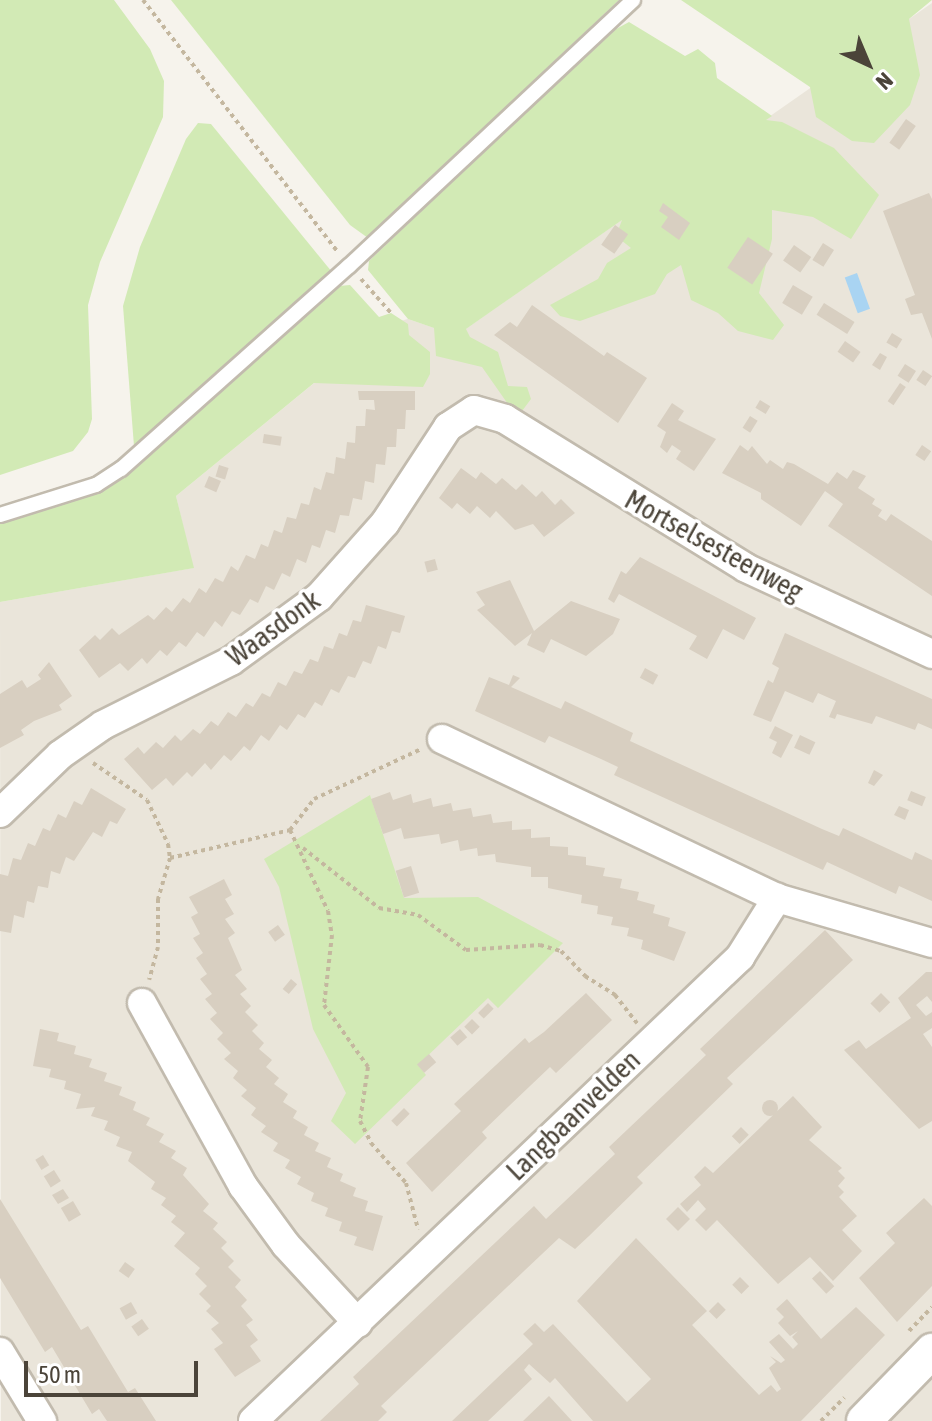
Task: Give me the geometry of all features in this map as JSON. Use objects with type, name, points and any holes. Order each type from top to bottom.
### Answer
[{"type":"street","name":"Waasdonk","points":[[0,813],[60,755],[103,725],[231,661],[279,630],[355,560],[448,427],[474,410],[505,419]]},
{"type":"street","name":"Mortselsesteenweg","points":[[505,419],[713,550],[932,654]]},
{"type":"street","points":[[442,739],[777,898],[932,943]]},
{"type":"street","name":"Langbaanvelden","points":[[253,1421],[740,957],[777,898]]},
{"type":"street","points":[[142,1003],[243,1186],[286,1245],[358,1323]]},
{"type":"street","points":[[864,1421],[932,1351]]},
{"type":"street","points":[[0,1352],[42,1421]]},
{"type":"lane","points":[[0,515],[108,478],[349,266],[633,0]]},
{"type":"path","points":[[143,0],[349,266],[391,313]]},
{"type":"path","points":[[170,858],[290,830],[303,810],[326,791],[442,739]]},
{"type":"path","points":[[60,755],[86,765],[95,762],[147,800],[170,858],[159,887],[158,947],[142,1003]]},
{"type":"path","points":[[290,830],[303,847],[379,908],[418,915],[466,950],[540,945],[561,951],[585,976],[615,995],[654,1038]]},
{"type":"path","points":[[303,847],[332,935],[324,1005],[368,1067],[360,1121],[371,1143],[406,1183],[424,1259]]},
{"type":"shaded area","points":[[932,3],[932,1421],[1,1421],[0,602],[193,568],[176,496],[385,325],[408,319],[449,333],[450,340]]},
{"type":"green space","points":[[0,0],[114,0],[150,49],[164,81],[163,117],[100,262],[88,305],[92,419],[88,432],[73,451],[0,475]]},
{"type":"green space","points":[[171,0],[619,0],[368,238],[350,225]]},
{"type":"green space","points":[[681,0],[932,0],[909,19],[920,75],[910,105],[874,143],[852,141],[816,117],[810,87]]},
{"type":"green space","points":[[629,22],[685,56],[698,49],[715,63],[717,78],[772,116],[766,120],[782,122],[834,148],[879,195],[851,239],[813,217],[772,210],[772,239],[759,293],[784,325],[773,340],[738,331],[718,313],[691,300],[681,265],[667,274],[655,294],[580,321],[560,316],[550,305],[598,279],[607,263],[631,248],[616,236],[622,220],[466,329],[470,337],[498,352],[508,386],[527,387],[531,399],[522,411],[510,407],[482,367],[436,356],[434,328],[408,319],[368,270],[369,261],[607,34]]},
{"type":"green space","points":[[198,123],[211,124],[332,272],[134,446],[123,306],[140,247],[186,139]]},
{"type":"green space","points":[[350,285],[379,317],[391,313],[408,324],[409,335],[430,352],[430,374],[423,387],[314,383],[176,496],[194,568],[0,602],[0,524],[120,480],[339,286]]},
{"type":"green space","points":[[370,795],[404,898],[478,897],[563,943],[498,1008],[488,998],[418,1065],[426,1075],[355,1144],[331,1121],[346,1093],[313,1029],[279,887],[264,859]]},
{"type":"water","points":[[857,273],[870,309],[858,313],[845,277]]},
{"type":"building","points":[[906,119],[916,126],[899,150],[889,143]]},
{"type":"building","points":[[929,193],[932,199],[932,339],[922,313],[911,315],[905,299],[915,295],[883,211]]},
{"type":"building","points":[[663,203],[690,223],[679,240],[661,227],[668,217],[659,211]]},
{"type":"building","points":[[615,225],[628,234],[614,254],[601,245]]},
{"type":"building","points":[[748,237],[773,254],[752,284],[727,268]]},
{"type":"building","points":[[823,243],[834,250],[823,267],[812,260]]},
{"type":"building","points":[[794,245],[811,257],[800,273],[783,261]]},
{"type":"building","points":[[793,285],[813,297],[802,315],[782,303]]},
{"type":"building","points":[[824,303],[855,322],[847,334],[817,315]]},
{"type":"building","points":[[532,305],[604,356],[607,352],[647,378],[618,423],[494,335],[510,322],[517,327]]},
{"type":"building","points":[[892,333],[902,339],[897,349],[886,342]]},
{"type":"building","points":[[845,341],[861,352],[853,363],[838,352]]},
{"type":"building","points":[[880,353],[887,357],[880,370],[872,365]]},
{"type":"building","points":[[905,364],[916,371],[909,383],[898,376]]},
{"type":"building","points":[[923,370],[932,376],[925,386],[916,380]]},
{"type":"building","points":[[900,383],[906,387],[894,405],[888,401]]},
{"type":"building","points":[[358,391],[415,391],[415,410],[406,410],[405,429],[397,429],[396,447],[387,447],[385,465],[376,464],[374,483],[365,481],[362,500],[353,498],[349,516],[340,515],[335,533],[326,530],[320,548],[312,545],[306,563],[297,559],[290,577],[282,573],[274,590],[266,586],[258,603],[250,599],[240,615],[232,611],[222,627],[215,621],[204,637],[197,632],[186,647],[179,642],[167,656],[160,650],[147,664],[142,658],[128,671],[120,663],[99,678],[79,650],[95,635],[100,640],[112,628],[119,635],[148,615],[154,620],[166,607],[172,612],[183,598],[190,603],[199,588],[206,593],[215,578],[223,582],[231,566],[238,571],[246,555],[255,559],[261,544],[268,547],[274,530],[282,533],[287,517],[296,519],[301,503],[309,505],[314,487],[321,490],[326,472],[334,474],[336,457],[345,459],[347,442],[355,443],[356,426],[365,426],[366,409],[375,410],[374,400],[359,400]]},
{"type":"building","points":[[760,400],[770,406],[766,414],[755,408]]},
{"type":"building","points":[[672,403],[684,411],[678,420],[716,439],[694,471],[676,459],[681,451],[672,445],[667,453],[660,447],[666,432],[657,426]]},
{"type":"building","points":[[750,416],[758,421],[750,433],[743,428]]},
{"type":"building","points":[[264,434],[282,437],[280,446],[263,443]]},
{"type":"building","points":[[740,445],[748,451],[752,446],[767,464],[770,460],[783,469],[787,462],[794,464],[828,484],[837,472],[847,479],[853,470],[866,476],[858,488],[875,499],[872,504],[882,510],[878,516],[886,521],[891,514],[932,541],[932,596],[828,526],[843,504],[825,491],[801,526],[761,499],[761,493],[722,473]]},
{"type":"building","points":[[922,445],[931,451],[924,461],[915,455]]},
{"type":"building","points":[[219,465],[229,468],[225,479],[215,476]]},
{"type":"building","points":[[461,468],[476,479],[481,472],[496,484],[502,478],[516,490],[522,484],[536,497],[542,491],[555,505],[561,499],[575,513],[544,537],[533,524],[515,530],[496,511],[490,518],[477,506],[470,514],[457,503],[452,509],[439,498]]},
{"type":"building","points":[[209,476],[221,481],[216,492],[204,487]]},
{"type":"building","points":[[640,557],[756,618],[744,640],[723,629],[707,659],[689,649],[697,636],[619,594],[614,603],[608,599],[621,571],[626,574]]},
{"type":"building","points":[[435,559],[438,570],[427,572],[424,562]]},
{"type":"building","points":[[510,580],[534,631],[571,601],[620,619],[613,634],[586,656],[551,639],[544,653],[527,645],[532,633],[515,646],[477,610],[485,605],[476,592]]},
{"type":"building","points":[[366,605],[405,616],[400,633],[392,631],[386,649],[378,646],[371,664],[363,661],[355,678],[348,676],[339,693],[331,689],[322,706],[315,702],[305,718],[298,714],[287,730],[280,725],[269,741],[261,735],[250,751],[244,746],[231,761],[224,755],[211,770],[205,763],[192,777],[187,772],[173,786],[166,778],[152,790],[124,759],[138,747],[144,754],[156,742],[163,748],[175,735],[181,741],[193,729],[200,734],[211,721],[218,726],[228,712],[236,717],[246,703],[253,707],[262,693],[270,697],[278,682],[286,686],[294,671],[302,674],[310,659],[318,662],[324,646],[333,649],[339,633],[347,636],[353,620],[361,622]]},
{"type":"building","points":[[785,633],[932,699],[932,729],[918,723],[915,730],[876,716],[872,724],[837,714],[835,719],[829,717],[836,701],[818,693],[813,703],[785,691],[771,722],[753,715],[768,680],[773,683],[779,668],[772,664]]},
{"type":"building","points":[[49,662],[72,696],[59,705],[62,710],[34,721],[21,730],[24,735],[0,748],[0,694],[22,680],[27,688],[41,679],[38,675]]},
{"type":"building","points":[[645,668],[658,675],[653,685],[640,678]]},
{"type":"building","points":[[513,675],[520,678],[511,687],[561,709],[565,701],[633,733],[630,741],[822,829],[839,836],[843,828],[912,860],[915,852],[932,860],[932,901],[899,886],[896,894],[827,862],[823,870],[614,775],[618,767],[601,759],[549,736],[545,743],[475,711],[489,677],[509,685]]},
{"type":"building","points":[[775,726],[793,735],[781,758],[772,753],[777,742],[769,738]]},
{"type":"building","points":[[800,735],[815,742],[809,755],[794,748]]},
{"type":"building","points":[[874,770],[883,775],[874,786],[868,783]]},
{"type":"building","points":[[91,788],[126,809],[117,824],[110,821],[102,837],[93,832],[74,861],[66,857],[60,874],[51,871],[48,888],[38,886],[34,903],[27,901],[24,918],[14,915],[11,933],[0,931],[0,874],[8,876],[13,858],[21,860],[28,843],[35,846],[43,828],[50,831],[58,814],[66,818],[74,801],[82,805]]},
{"type":"building","points":[[911,791],[926,797],[922,806],[907,800]]},
{"type":"building","points":[[390,792],[393,800],[411,794],[413,803],[431,798],[433,807],[451,803],[453,811],[471,808],[473,817],[491,814],[493,823],[512,821],[512,830],[531,829],[531,838],[550,837],[550,846],[568,847],[568,855],[586,857],[586,865],[605,868],[603,876],[622,879],[620,888],[639,892],[637,900],[655,905],[653,913],[670,918],[668,926],[686,932],[674,961],[641,949],[643,940],[627,936],[629,928],[611,925],[613,917],[597,914],[598,906],[581,903],[582,895],[548,888],[548,877],[531,877],[531,867],[496,862],[495,854],[478,856],[477,848],[460,851],[458,840],[441,844],[439,834],[404,839],[401,828],[383,834],[371,799]]},
{"type":"building","points":[[899,806],[909,810],[905,820],[894,815]]},
{"type":"building","points":[[411,866],[419,893],[404,897],[396,871]]},
{"type":"building","points":[[224,879],[232,895],[225,899],[234,914],[225,919],[235,933],[228,938],[242,970],[235,975],[247,989],[240,994],[251,1006],[245,1012],[258,1025],[252,1031],[264,1043],[259,1049],[272,1060],[266,1067],[279,1078],[274,1084],[288,1094],[283,1102],[297,1111],[293,1118],[308,1127],[304,1135],[319,1143],[315,1151],[331,1158],[327,1167],[343,1174],[340,1181],[356,1188],[353,1196],[368,1201],[365,1211],[383,1216],[373,1251],[354,1245],[357,1237],[339,1231],[342,1222],[325,1216],[328,1208],[311,1201],[314,1193],[297,1184],[301,1177],[285,1168],[290,1160],[273,1151],[278,1143],[261,1132],[266,1126],[251,1115],[256,1108],[241,1096],[247,1090],[233,1078],[238,1071],[224,1059],[231,1053],[217,1039],[223,1033],[210,1019],[217,1013],[205,999],[212,994],[200,979],[207,974],[196,958],[203,953],[193,938],[200,934],[191,917],[198,913],[189,897]]},
{"type":"building","points":[[278,925],[285,935],[275,942],[268,932]]},
{"type":"building","points":[[825,930],[853,960],[727,1078],[733,1084],[637,1177],[643,1183],[589,1236],[575,1249],[559,1238],[381,1406],[387,1412],[378,1421],[320,1421],[359,1384],[353,1377],[534,1206],[546,1219],[615,1154],[609,1147],[706,1055],[700,1049]]},
{"type":"building","points":[[926,972],[932,972],[932,1002],[927,996],[916,1005],[926,1016],[932,1012],[932,1028],[923,1034],[932,1047],[932,1121],[919,1129],[844,1050],[859,1040],[866,1049],[911,1018],[898,998]]},
{"type":"building","points":[[291,979],[297,984],[289,994],[283,989]]},
{"type":"building","points":[[586,993],[612,1020],[556,1073],[550,1067],[509,1106],[482,1132],[487,1138],[432,1192],[406,1163],[461,1111],[454,1104],[525,1038],[529,1043],[544,1032]]},
{"type":"building","points":[[881,993],[890,1002],[880,1013],[870,1004]]},
{"type":"building","points":[[488,1003],[494,1009],[484,1019],[478,1013]]},
{"type":"building","points":[[472,1019],[480,1027],[472,1035],[464,1027]]},
{"type":"building","points":[[40,1029],[59,1033],[57,1041],[76,1046],[74,1054],[92,1059],[89,1067],[107,1073],[104,1081],[122,1087],[119,1095],[136,1102],[133,1110],[150,1118],[146,1125],[164,1134],[159,1142],[176,1151],[171,1158],[187,1168],[183,1175],[209,1204],[203,1211],[218,1223],[213,1229],[227,1242],[221,1248],[234,1261],[228,1267],[241,1280],[235,1287],[247,1300],[241,1306],[253,1320],[246,1325],[258,1340],[250,1346],[261,1361],[235,1377],[214,1349],[223,1343],[211,1329],[219,1323],[206,1311],[211,1306],[199,1294],[207,1286],[195,1274],[200,1268],[174,1246],[185,1233],[171,1222],[176,1216],[161,1205],[166,1198],[151,1189],[155,1182],[128,1161],[132,1152],[116,1146],[120,1137],[104,1130],[108,1121],[91,1116],[95,1107],[76,1109],[81,1094],[64,1089],[66,1081],[49,1077],[51,1069],[33,1066]]},
{"type":"building","points":[[460,1029],[467,1037],[457,1046],[450,1038]]},
{"type":"building","points":[[429,1054],[436,1062],[424,1073],[417,1064]]},
{"type":"building","points":[[793,1096],[822,1127],[809,1140],[842,1168],[838,1171],[845,1178],[838,1186],[844,1192],[839,1197],[857,1216],[842,1230],[862,1251],[833,1281],[810,1257],[778,1284],[717,1220],[706,1231],[695,1220],[706,1209],[698,1200],[687,1212],[680,1204],[701,1185],[694,1177],[705,1166],[713,1173]]},
{"type":"building","points":[[770,1100],[778,1108],[770,1116],[762,1108]]},
{"type":"building","points":[[404,1108],[410,1114],[397,1126],[391,1121]]},
{"type":"building","points":[[741,1127],[749,1135],[740,1144],[732,1136]]},
{"type":"building","points":[[43,1155],[49,1165],[41,1170],[35,1160]]},
{"type":"building","points":[[54,1170],[61,1181],[51,1187],[44,1176]]},
{"type":"building","points":[[63,1189],[69,1198],[58,1204],[52,1195]]},
{"type":"building","points":[[924,1198],[932,1206],[932,1286],[897,1322],[859,1278],[895,1243],[886,1233]]},
{"type":"building","points":[[0,1199],[81,1330],[88,1326],[128,1392],[135,1388],[156,1421],[107,1421],[99,1409],[92,1414],[52,1347],[45,1352],[0,1278]]},
{"type":"building","points":[[73,1201],[81,1215],[69,1222],[61,1208]]},
{"type":"building","points":[[678,1207],[690,1219],[678,1231],[666,1219]]},
{"type":"building","points":[[636,1238],[707,1311],[692,1325],[759,1395],[771,1385],[777,1392],[781,1389],[769,1368],[776,1362],[770,1356],[781,1363],[785,1360],[769,1342],[779,1334],[793,1349],[798,1344],[792,1337],[798,1331],[790,1336],[778,1323],[784,1317],[776,1309],[787,1299],[821,1339],[856,1307],[885,1335],[801,1421],[593,1421],[555,1378],[550,1383],[529,1364],[524,1370],[532,1379],[488,1421],[452,1421],[533,1344],[523,1334],[535,1323],[544,1332],[553,1324],[627,1402],[651,1379],[577,1301]]},
{"type":"building","points":[[125,1262],[135,1269],[129,1278],[119,1271]]},
{"type":"building","points":[[820,1271],[834,1286],[826,1294],[812,1279]]},
{"type":"building","points":[[740,1277],[749,1286],[741,1294],[732,1285]]},
{"type":"building","points":[[131,1302],[137,1313],[126,1320],[120,1308]]},
{"type":"building","points":[[718,1302],[726,1310],[717,1319],[709,1311]]},
{"type":"building","points":[[142,1319],[149,1329],[138,1336],[131,1326]]},
{"type":"building","points":[[549,1396],[572,1421],[523,1421]]}]
